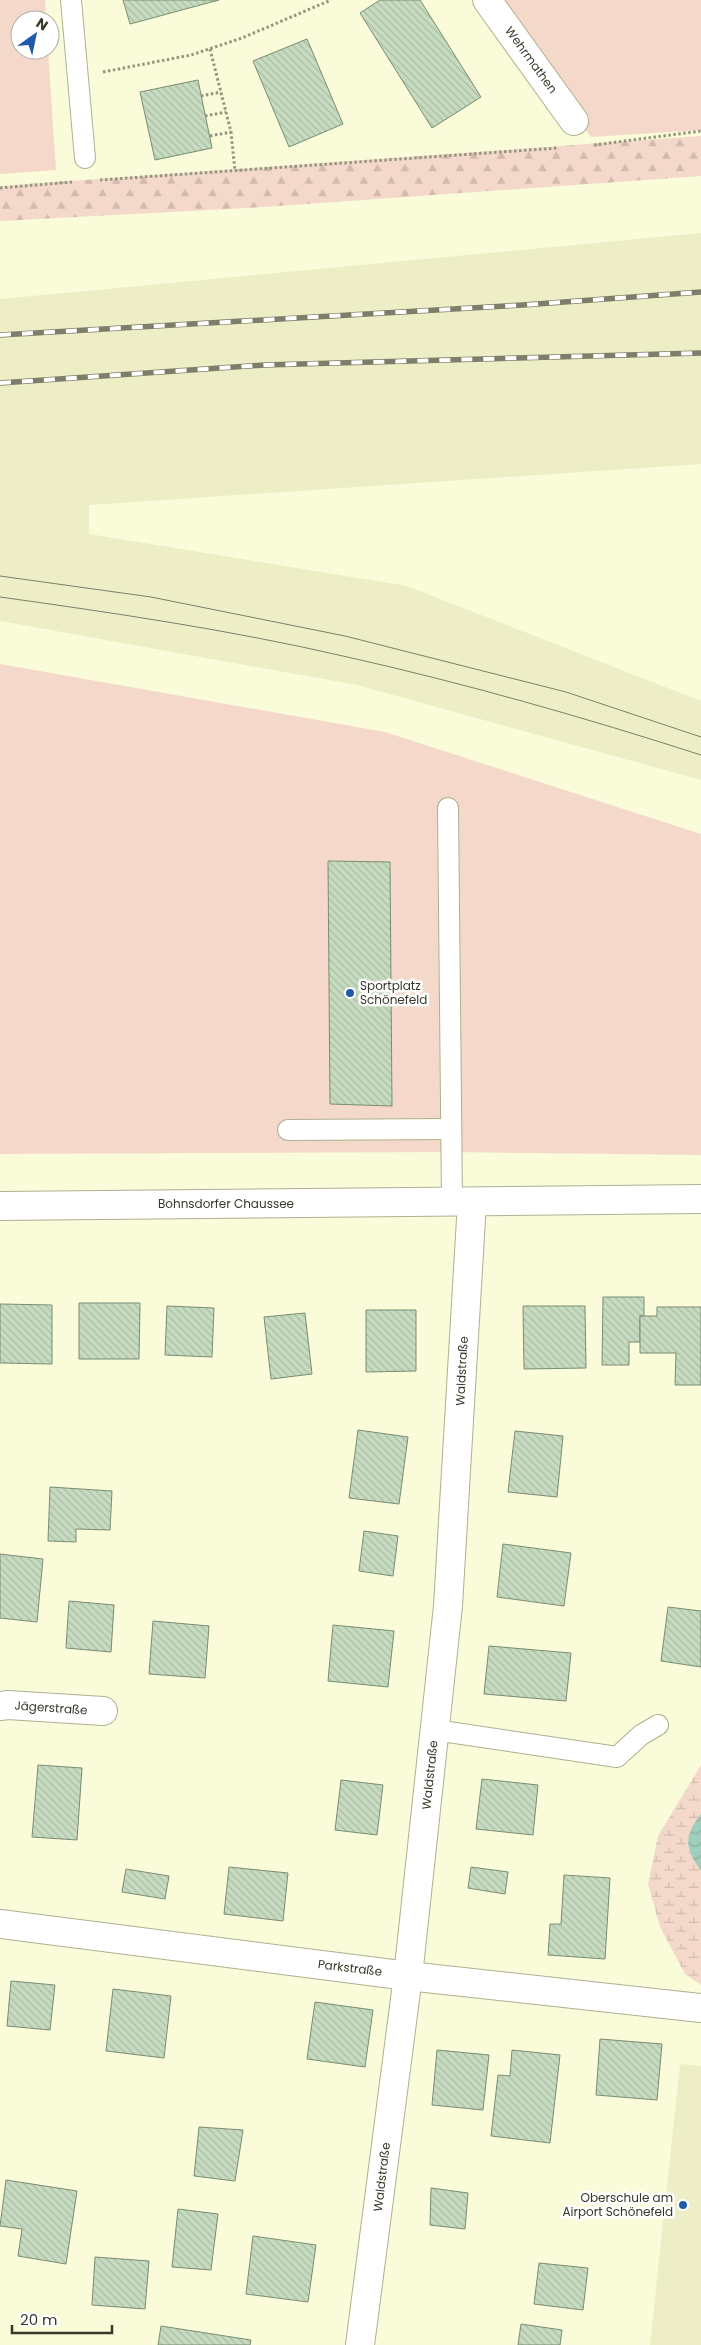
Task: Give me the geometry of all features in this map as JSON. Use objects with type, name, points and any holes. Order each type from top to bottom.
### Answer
[{"type":"street","name":"Wehrmathen","points":[[487,0],[574,121]]},
{"type":"street","name":"Bohnsdorfer Chaussee","points":[[0,1206],[701,1199]]},
{"type":"street","name":"Waldstraße","points":[[360,2345],[408,1976],[448,1606],[462,1202]]},
{"type":"street","name":"Jägerstraße","points":[[0,1706],[8,1704],[103,1712]]},
{"type":"street","name":"Parkstraße","points":[[0,1924],[408,1976],[701,2008]]},
{"type":"lane","points":[[71,0],[85,158]]},
{"type":"lane","points":[[448,808],[451,1129],[462,1202]]},
{"type":"lane","points":[[288,1130],[451,1129]]},
{"type":"lane","points":[[435,1730],[617,1757],[641,1735],[658,1725]]},
{"type":"path","points":[[78,76],[191,55],[242,38],[331,0]]},
{"type":"path","points":[[210,49],[231,132],[235,171]]},
{"type":"path","points":[[201,96],[221,92]]},
{"type":"path","points":[[205,116],[226,112]]},
{"type":"path","points":[[592,145],[701,130]]},
{"type":"path","points":[[210,136],[231,132]]},
{"type":"path","points":[[93,181],[562,148]]},
{"type":"path","points":[[0,188],[75,182]]},
{"type":"shaded area","points":[[701,233],[701,464],[89,505],[89,534],[407,586],[701,701],[701,780],[357,685],[0,621],[0,299]]},
{"type":"shaded area","name":"Oberschule am Airport Schönefeld","points":[[680,2064],[701,2066],[701,2345],[650,2345]]},
{"type":"green space","points":[[0,0],[45,0],[46,10],[10,10],[10,60],[49,60],[56,170],[0,174]]},
{"type":"green space","points":[[489,0],[701,0],[701,130],[591,137]]},
{"type":"green space","points":[[701,136],[701,176],[265,207],[0,221],[0,186]]},
{"type":"green space","name":"Sportplatz Schönefeld","points":[[0,664],[385,732],[701,834],[701,1155],[451,1152],[0,1154]]},
{"type":"green space","points":[[701,1765],[701,1985],[685,1974],[660,1927],[648,1884],[658,1836]]},
{"type":"water","points":[[701,1814],[701,1871],[692,1856],[688,1842],[691,1829]]},
{"type":"building","points":[[123,0],[219,0],[130,24]]},
{"type":"building","points":[[380,0],[420,0],[481,97],[432,128],[360,13]]},
{"type":"building","points":[[307,39],[343,124],[289,147],[253,61]]},
{"type":"building","points":[[198,80],[212,148],[155,160],[140,92]]},
{"type":"building","points":[[328,861],[390,862],[392,1106],[330,1104]]},
{"type":"building","points":[[603,1297],[644,1297],[644,1316],[640,1316],[640,1342],[629,1342],[629,1365],[602,1365]]},
{"type":"building","points":[[79,1303],[140,1303],[139,1359],[79,1359]]},
{"type":"building","points":[[0,1304],[52,1305],[52,1364],[0,1363]]},
{"type":"building","points":[[167,1306],[214,1308],[212,1357],[165,1355]]},
{"type":"building","points":[[523,1306],[585,1306],[586,1368],[524,1369]]},
{"type":"building","points":[[657,1307],[701,1307],[701,1385],[675,1385],[676,1353],[640,1353],[640,1316],[657,1316]]},
{"type":"building","points":[[366,1310],[416,1310],[416,1371],[366,1372]]},
{"type":"building","points":[[305,1313],[312,1374],[271,1379],[264,1317]]},
{"type":"building","points":[[358,1430],[408,1437],[399,1504],[349,1498]]},
{"type":"building","points":[[515,1431],[563,1436],[557,1497],[508,1492]]},
{"type":"building","points":[[50,1487],[112,1491],[110,1530],[76,1529],[76,1542],[48,1541]]},
{"type":"building","points":[[364,1531],[398,1536],[393,1576],[359,1571]]},
{"type":"building","points":[[503,1544],[571,1553],[564,1606],[497,1597]]},
{"type":"building","points":[[0,1554],[43,1559],[37,1622],[0,1618]]},
{"type":"building","points":[[69,1601],[114,1605],[111,1652],[66,1648]]},
{"type":"building","points":[[668,1607],[701,1611],[701,1667],[661,1661]]},
{"type":"building","points":[[153,1621],[209,1626],[205,1678],[149,1674]]},
{"type":"building","points":[[333,1625],[394,1631],[388,1687],[328,1681]]},
{"type":"building","points":[[489,1646],[571,1653],[566,1701],[484,1694]]},
{"type":"building","points":[[38,1765],[82,1768],[77,1840],[32,1837]]},
{"type":"building","points":[[482,1779],[538,1785],[533,1835],[476,1829]]},
{"type":"building","points":[[341,1780],[383,1785],[377,1835],[335,1830]]},
{"type":"building","points":[[229,1867],[288,1873],[283,1921],[224,1914]]},
{"type":"building","points":[[471,1867],[508,1872],[505,1894],[468,1888]]},
{"type":"building","points":[[126,1869],[169,1876],[165,1899],[122,1892]]},
{"type":"building","points":[[564,1875],[610,1878],[605,1959],[548,1955],[550,1924],[561,1924]]},
{"type":"building","points":[[11,1981],[55,1985],[50,2030],[7,2026]]},
{"type":"building","points":[[113,1989],[171,1996],[164,2058],[106,2051]]},
{"type":"building","points":[[315,2002],[373,2010],[365,2067],[307,2059]]},
{"type":"building","points":[[600,2039],[662,2044],[657,2100],[596,2095]]},
{"type":"building","points":[[437,2050],[489,2055],[483,2110],[432,2105]]},
{"type":"building","points":[[512,2050],[560,2055],[550,2143],[491,2136],[498,2075],[510,2076]]},
{"type":"building","points":[[199,2127],[243,2130],[235,2181],[194,2176]]},
{"type":"building","points":[[6,2180],[77,2191],[66,2264],[18,2256],[22,2229],[0,2226]]},
{"type":"building","points":[[431,2188],[468,2193],[465,2229],[430,2225]]},
{"type":"building","points":[[178,2209],[218,2214],[211,2270],[172,2267]]},
{"type":"building","points":[[253,2236],[316,2245],[308,2302],[246,2294]]},
{"type":"building","points":[[95,2257],[149,2261],[145,2309],[92,2305]]},
{"type":"building","points":[[539,2263],[588,2268],[583,2310],[534,2304]]},
{"type":"building","points":[[521,2324],[562,2330],[560,2345],[518,2345]]},
{"type":"building","points":[[161,2326],[251,2340],[250,2345],[158,2345]]},
{"type":"tram line","points":[[0,576],[151,597],[345,636],[566,692],[701,737]]},
{"type":"tram line","points":[[0,597],[215,630],[343,656],[523,701],[701,755]]},
{"type":"railway","points":[[0,335],[523,305],[701,292]]},
{"type":"railway","points":[[0,383],[264,365],[701,353]]},
{"type":"place","name":"Sportplatz Schönefeld","points":[[350,993]]},
{"type":"place","name":"Oberschule am Airport Schönefeld","points":[[683,2205]]}]
